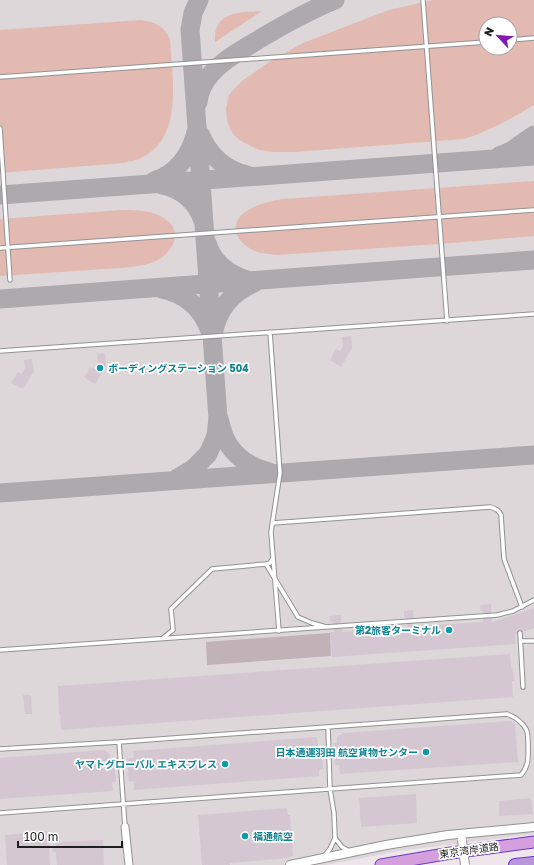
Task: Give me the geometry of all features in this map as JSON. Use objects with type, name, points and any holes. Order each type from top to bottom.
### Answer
[{"type":"highway","name":"東京湾岸道路","points":[[381,865],[451,853],[534,842]]},
{"type":"highway","points":[[516,865],[534,862]]},
{"type":"street","points":[[125,827],[129,865]]},
{"type":"street","points":[[290,865],[386,845],[460,838],[534,827]]},
{"type":"street","points":[[460,838],[461,865]]},
{"type":"street","points":[[460,838],[465,865]]},
{"type":"lane","points":[[423,0],[447,321]]},
{"type":"lane","points":[[518,39],[534,38]]},
{"type":"lane","points":[[0,77],[478,43]]},
{"type":"lane","points":[[0,128],[10,280]]},
{"type":"lane","points":[[0,248],[534,210]]},
{"type":"lane","points":[[0,351],[534,314]]},
{"type":"lane","points":[[270,332],[280,473],[271,532],[279,631]]},
{"type":"lane","points":[[272,523],[495,508],[501,515],[504,559],[522,607]]},
{"type":"lane","points":[[162,639],[173,630],[171,609],[212,569],[266,564],[270,563],[273,558]]},
{"type":"lane","points":[[266,564],[298,617],[312,623],[329,627]]},
{"type":"lane","points":[[0,650],[497,615],[514,613],[534,600]]},
{"type":"lane","points":[[520,633],[523,687]]},
{"type":"lane","points":[[521,641],[534,640]]},
{"type":"lane","points":[[0,749],[119,742],[507,714],[515,717],[524,725],[527,731],[529,759],[527,766],[521,774],[505,776],[0,813]]},
{"type":"lane","points":[[319,859],[328,852],[335,838],[334,813],[330,789],[328,727]]},
{"type":"lane","points":[[119,742],[125,827]]},
{"type":"lane","points":[[335,838],[345,849],[354,852]]},
{"type":"shaded area","points":[[0,0],[534,0],[534,834],[399,851],[326,865],[0,865]]},
{"type":"shaded area","points":[[433,0],[534,0],[534,105],[500,124],[464,139],[295,152],[259,150],[241,141],[230,129],[227,120],[226,109],[229,95],[242,81],[269,62],[303,43],[389,10]]},
{"type":"shaded area","points":[[262,11],[215,42],[218,24],[223,19],[237,13]]},
{"type":"shaded area","points":[[141,20],[158,25],[165,31],[170,39],[173,88],[170,122],[164,136],[155,149],[139,159],[123,163],[0,173],[0,30]]},
{"type":"shaded area","points":[[534,181],[534,236],[277,255],[260,253],[248,247],[238,237],[236,231],[238,219],[250,209],[266,202],[283,199]]},
{"type":"shaded area","points":[[121,210],[153,213],[159,215],[170,223],[174,229],[175,239],[166,254],[160,259],[145,265],[0,276],[0,219]]},
{"type":"shaded area","points":[[330,633],[331,656],[207,665],[206,642]]},
{"type":"building","points":[[351,336],[352,348],[341,367],[330,360],[336,349],[340,351],[343,346],[342,337]]},
{"type":"building","name":"ボーディングステーション 504","points":[[105,353],[106,366],[95,384],[84,377],[91,367],[95,369],[98,363],[97,354]]},
{"type":"building","points":[[32,359],[34,371],[23,389],[11,383],[18,372],[22,374],[25,368],[24,360]]},
{"type":"building","name":"第2旅客ターミナル","points":[[491,604],[492,622],[534,608],[534,628],[515,635],[516,644],[332,657],[330,632],[334,632],[333,621],[331,622],[330,616],[341,615],[342,632],[407,627],[404,611],[413,610],[415,626],[483,622],[483,611],[481,611],[480,605]]},
{"type":"building","points":[[510,654],[514,681],[512,681],[513,697],[61,730],[58,686]]},
{"type":"building","points":[[23,695],[31,695],[32,714],[25,714]]},
{"type":"building","name":"日本通運羽田 航空貨物センター","points":[[511,721],[515,724],[518,762],[340,774],[339,765],[335,765],[334,743],[337,743],[337,737],[343,733]]},
{"type":"building","name":"ヤマトグローバル エキスプレス","points":[[317,737],[318,747],[322,747],[323,769],[319,770],[319,776],[134,790],[134,781],[129,782],[127,758],[134,758],[133,751]]},
{"type":"building","points":[[104,750],[110,754],[110,760],[114,759],[116,782],[112,782],[113,791],[0,799],[0,758]]},
{"type":"building","points":[[416,794],[417,823],[361,827],[359,798]]},
{"type":"building","points":[[531,798],[533,814],[499,816],[499,801]]},
{"type":"building","name":"福通航空","points":[[287,808],[288,815],[290,815],[293,856],[288,858],[230,863],[230,865],[202,865],[198,815]]},
{"type":"building","points":[[48,831],[50,865],[7,865],[5,835]]},
{"type":"building","points":[[103,840],[104,865],[57,865],[56,852],[53,852],[52,846],[56,846],[55,842]]},
{"type":"taxiway","points":[[176,479],[193,469],[208,454],[216,436],[218,418],[190,30],[193,13],[199,0]]},
{"type":"taxiway","points":[[198,102],[205,82],[212,73],[230,57],[286,24],[335,0]]},
{"type":"taxiway","points":[[154,181],[169,174],[176,168],[186,156],[194,140],[196,132]]},
{"type":"taxiway","points":[[200,134],[213,155],[225,165],[239,173],[247,175]]},
{"type":"taxiway","points":[[499,156],[511,151],[534,135]]},
{"type":"taxiway","points":[[0,195],[534,156]]},
{"type":"taxiway","points":[[162,185],[176,190],[188,197],[197,208],[203,221]]},
{"type":"taxiway","points":[[207,243],[213,256],[222,267],[240,278],[247,280]]},
{"type":"taxiway","points":[[0,299],[534,260]]},
{"type":"taxiway","points":[[214,330],[219,315],[233,296],[254,283]]},
{"type":"taxiway","points":[[162,289],[178,294],[192,303],[202,315],[210,331]]},
{"type":"taxiway","points":[[219,419],[225,438],[237,455],[249,464],[269,472]]},
{"type":"taxiway","points":[[0,493],[534,455]]},
{"type":"place","name":"ボーディングステーション 504","points":[[100,368]]},
{"type":"place","name":"第2旅客ターミナル","points":[[449,630]]},
{"type":"place","name":"日本通運羽田 航空貨物センター","points":[[426,752]]},
{"type":"place","name":"ヤマトグローバル エキスプレス","points":[[225,764]]},
{"type":"place","name":"福通航空","points":[[245,836]]}]
